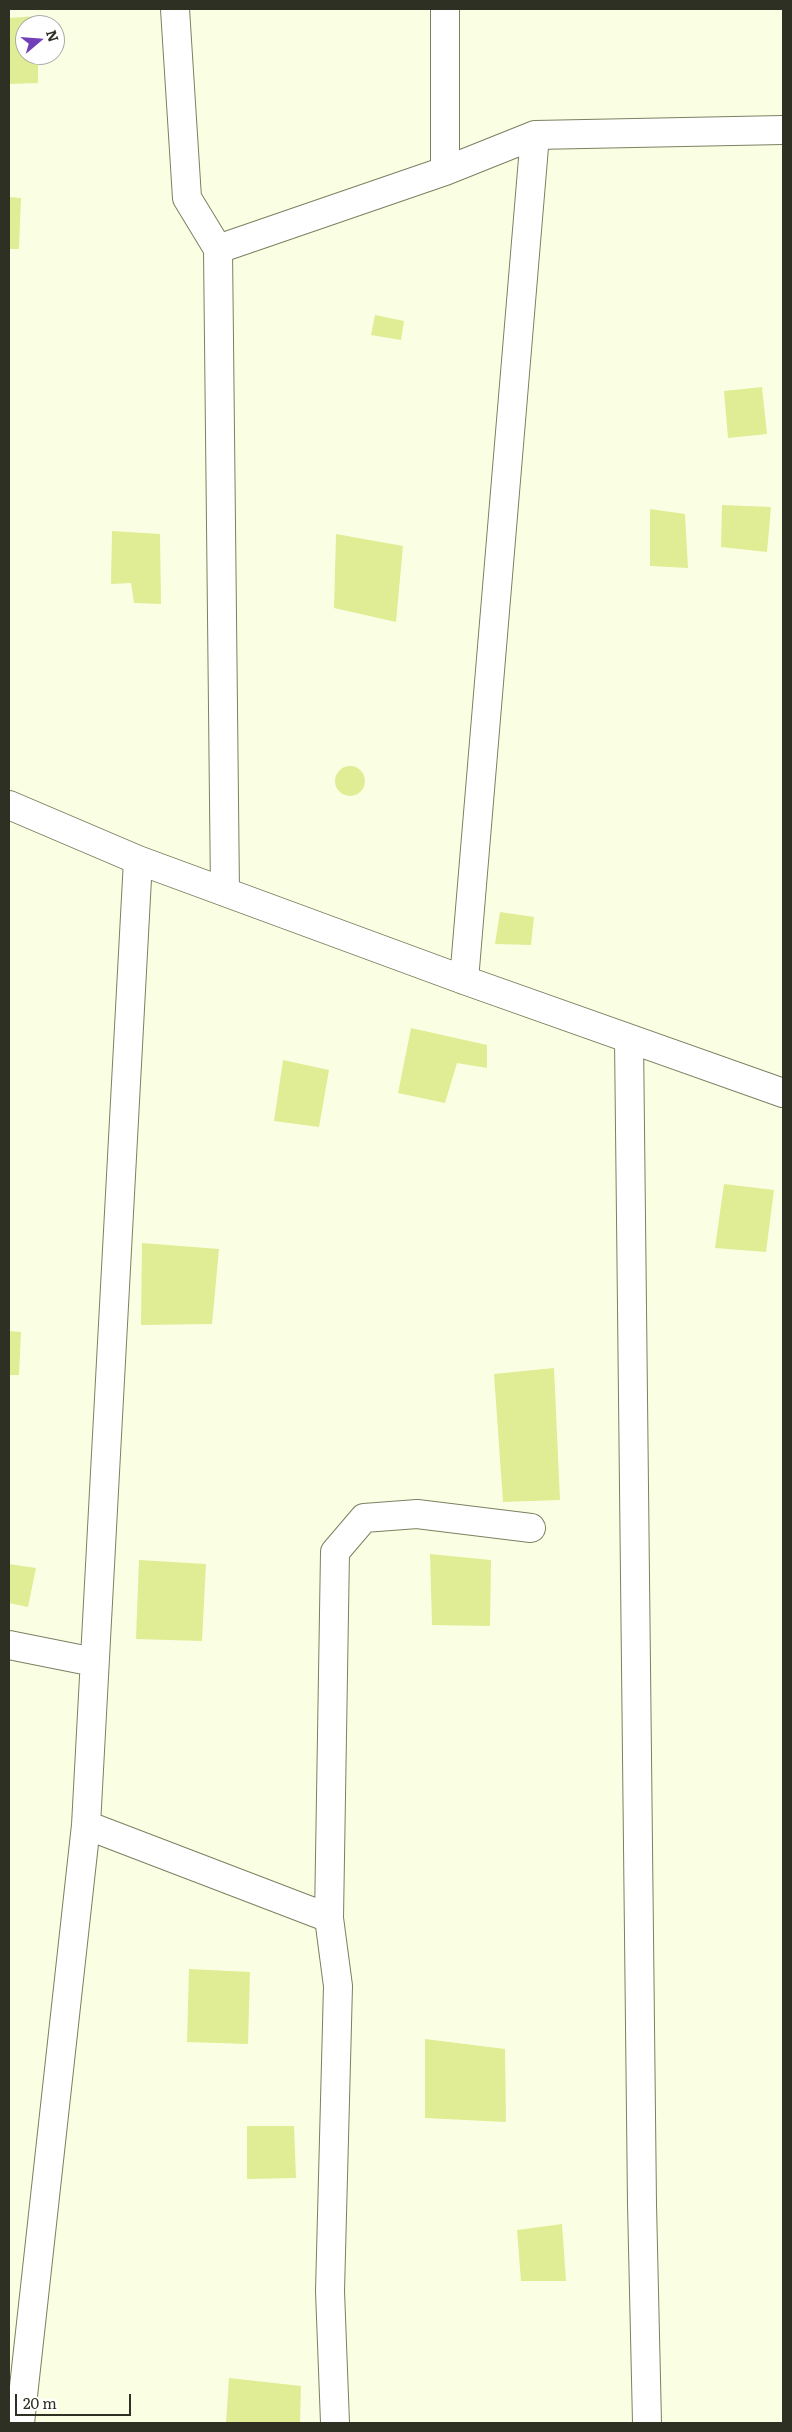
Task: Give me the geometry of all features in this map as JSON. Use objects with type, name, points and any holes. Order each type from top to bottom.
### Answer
[{"type":"street","points":[[175,9],[187,198],[218,249],[224,892]]},
{"type":"street","points":[[445,9],[445,171]]},
{"type":"street","points":[[218,249],[445,171],[535,135],[783,130]]},
{"type":"street","points":[[464,980],[535,135]]},
{"type":"street","points":[[9,806],[138,860],[224,892],[464,980],[783,1093]]},
{"type":"street","points":[[20,2423],[86,1825],[138,860]]},
{"type":"street","points":[[629,1039],[642,2204],[647,2423]]},
{"type":"street","points":[[335,2423],[330,2292],[338,1986],[329,1918],[336,1552],[364,1518],[417,1514],[531,1528]]},
{"type":"street","points":[[9,1645],[94,1662]]},
{"type":"street","points":[[86,1825],[329,1918]]},
{"type":"building","points":[[9,18],[15,18],[15,65],[38,65],[38,83],[9,84]]},
{"type":"building","points":[[9,197],[21,198],[19,249],[9,249]]},
{"type":"building","points":[[375,315],[404,321],[401,340],[371,335]]},
{"type":"building","points":[[762,387],[767,434],[728,438],[724,391]]},
{"type":"building","points":[[722,505],[771,507],[767,552],[721,547]]},
{"type":"building","points":[[650,509],[685,514],[688,568],[650,566]]},
{"type":"building","points":[[112,531],[160,534],[161,604],[134,603],[131,583],[111,584]]},
{"type":"building","points":[[336,534],[403,546],[396,622],[334,608]]},
{"type":"building","points":[[350,766],[361,770],[365,781],[361,792],[350,796],[339,792],[335,781],[339,770]]},
{"type":"building","points":[[500,912],[534,917],[531,945],[495,944]]},
{"type":"building","points":[[411,1028],[487,1045],[487,1068],[457,1063],[445,1103],[398,1093]]},
{"type":"building","points":[[283,1060],[329,1070],[319,1127],[274,1121]]},
{"type":"building","points":[[724,1184],[774,1190],[766,1252],[715,1248]]},
{"type":"building","points":[[142,1243],[219,1249],[212,1324],[141,1325]]},
{"type":"building","points":[[9,1331],[21,1332],[19,1375],[9,1375]]},
{"type":"building","points":[[554,1368],[560,1500],[503,1502],[494,1374]]},
{"type":"building","points":[[430,1554],[491,1560],[490,1626],[432,1625]]},
{"type":"building","points":[[139,1560],[206,1564],[202,1641],[136,1639]]},
{"type":"building","points":[[9,1564],[36,1568],[28,1607],[9,1603]]},
{"type":"building","points":[[189,1969],[250,1972],[248,2044],[187,2042]]},
{"type":"building","points":[[425,2039],[505,2049],[506,2122],[425,2118]]},
{"type":"building","points":[[247,2126],[294,2126],[296,2178],[247,2179]]},
{"type":"building","points":[[562,2224],[566,2281],[521,2281],[517,2230]]},
{"type":"building","points":[[229,2378],[301,2386],[300,2423],[226,2423]]}]
